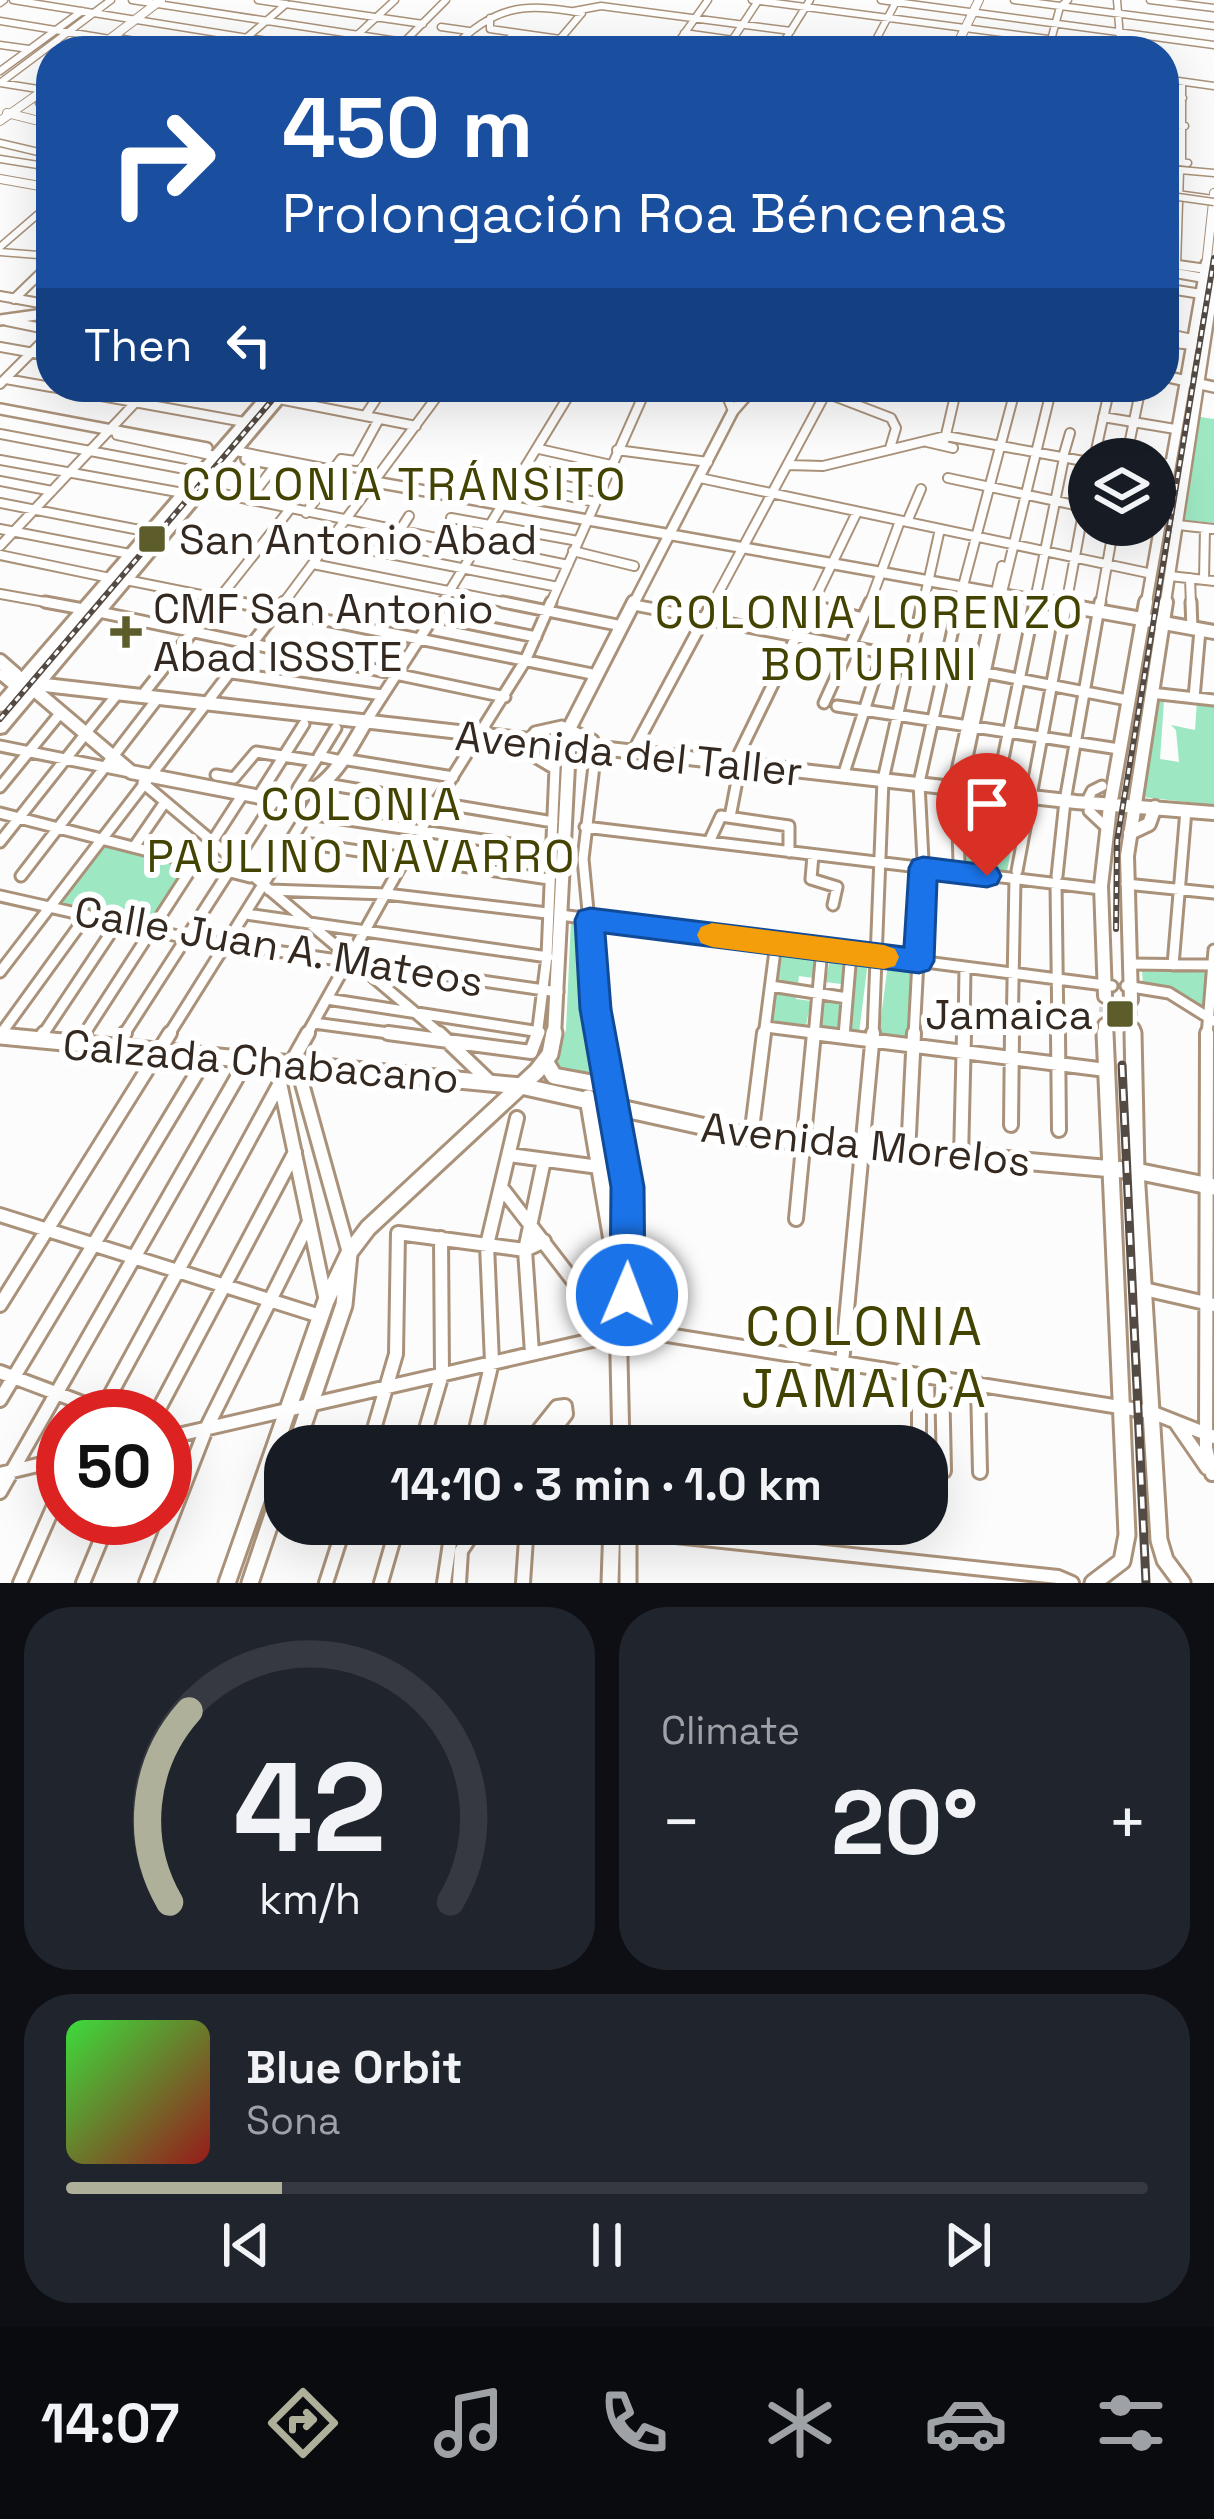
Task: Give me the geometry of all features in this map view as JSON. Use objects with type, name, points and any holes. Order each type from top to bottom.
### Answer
[{"type":"highway","points":[[0,706],[17,678],[91,610],[203,490],[244,422],[266,402]]},
{"type":"highway","points":[[118,579],[140,542],[269,402]]},
{"type":"highway","points":[[0,728],[17,678]]},
{"type":"main road","points":[[960,36],[979,0]]},
{"type":"main road","points":[[114,36],[159,2]]},
{"type":"main road","points":[[3,118],[36,95]]},
{"type":"main road","points":[[3,118],[36,124]]},
{"type":"main road","points":[[0,182],[36,188]]},
{"type":"main road","points":[[1172,438],[1210,275],[1213,200]]},
{"type":"main road","points":[[1093,1583],[1113,1570],[1126,1550],[1107,1070],[1129,964],[1126,884],[1130,832],[1178,525],[1209,388],[1195,343],[1212,316],[1206,298]]},
{"type":"main road","points":[[1,320],[36,310]]},
{"type":"main road","points":[[1179,381],[1209,388]]},
{"type":"main road","points":[[227,1583],[323,1308],[349,1253],[368,1228],[545,1061],[556,1035],[551,991],[561,746],[740,402]]},
{"type":"main road","points":[[0,409],[1202,630]]},
{"type":"main road","points":[[1152,546],[1101,890],[1136,1172],[1159,1540],[1165,1560],[1182,1583]]},
{"type":"main road","points":[[17,678],[110,759],[149,781],[275,800],[298,800],[324,786],[364,723]]},
{"type":"main road","name":"Avenida del Taller","points":[[17,678],[561,746],[920,781],[1087,807],[1214,813]]},
{"type":"main road","points":[[351,745],[371,731],[398,727]]},
{"type":"main road","points":[[1130,832],[1152,821],[1155,807]]},
{"type":"main road","points":[[546,939],[553,957]]},
{"type":"main road","name":"Calzada Chabacano","points":[[0,1036],[521,1086]]},
{"type":"main road","points":[[545,1061],[554,1076],[596,1084],[607,1081]]},
{"type":"main road","name":"Avenida Morelos","points":[[521,1086],[751,1136],[1111,1169],[1207,1183]]},
{"type":"main road","points":[[588,1098],[623,1331],[625,1425]]},
{"type":"main road","points":[[611,1103],[628,1187],[623,1331]]},
{"type":"main road","points":[[614,1252],[627,1295]]},
{"type":"main road","points":[[303,1425],[344,1305],[349,1253]]},
{"type":"main road","points":[[250,1583],[264,1541]]},
{"type":"main road","points":[[610,1583],[619,1545]]},
{"type":"main road","points":[[625,1545],[628,1583]]},
{"type":"street","points":[[14,0],[234,36]]},
{"type":"street","points":[[59,8],[69,0]]},
{"type":"street","points":[[62,36],[111,0]]},
{"type":"street","points":[[132,0],[365,36]]},
{"type":"street","points":[[258,0],[422,24]]},
{"type":"street","points":[[358,35],[394,0]]},
{"type":"street","points":[[410,36],[446,0]]},
{"type":"street","points":[[514,0],[574,10],[601,6],[791,31]]},
{"type":"street","points":[[682,36],[708,0]]},
{"type":"street","points":[[736,36],[755,0],[1023,36]]},
{"type":"street","points":[[845,13],[852,0]]},
{"type":"street","points":[[881,0],[1150,36]]},
{"type":"street","points":[[1014,0],[1066,3],[1214,26]]},
{"type":"street","points":[[1119,0],[1122,36]]},
{"type":"street","points":[[1150,0],[1193,3]]},
{"type":"street","points":[[1160,0],[1214,7]]},
{"type":"street","points":[[878,36],[897,1]]},
{"type":"street","points":[[248,36],[288,2]]},
{"type":"street","points":[[1054,36],[1060,7],[1066,3]]},
{"type":"street","points":[[1190,23],[1193,3]]},
{"type":"street","points":[[10,22],[38,4]]},
{"type":"street","points":[[788,36],[808,4]]},
{"type":"street","points":[[464,36],[498,6],[534,5]]},
{"type":"street","points":[[567,36],[582,15],[574,10]]},
{"type":"street","points":[[47,36],[82,11]]},
{"type":"street","points":[[490,17],[488,28],[526,36]]},
{"type":"street","points":[[0,21],[96,36]]},
{"type":"street","points":[[924,36],[929,23]]},
{"type":"street","points":[[441,27],[469,31]]},
{"type":"street","points":[[511,36],[514,33]]},
{"type":"street","points":[[684,33],[705,36]]},
{"type":"street","points":[[1179,40],[1214,45]]},
{"type":"street","points":[[0,71],[36,44]]},
{"type":"street","points":[[2,47],[29,50]]},
{"type":"street","points":[[21,56],[36,58]]},
{"type":"street","points":[[0,83],[36,56]]},
{"type":"street","points":[[0,83],[36,86]]},
{"type":"street","points":[[1179,83],[1214,86]]},
{"type":"street","points":[[1182,84],[1186,126],[1182,162]]},
{"type":"street","points":[[1179,97],[1183,98]]},
{"type":"street","points":[[1179,125],[1186,126]]},
{"type":"street","points":[[0,142],[36,153]]},
{"type":"street","points":[[0,159],[36,164]]},
{"type":"street","points":[[1179,162],[1214,170]]},
{"type":"street","points":[[1213,200],[1179,196],[1180,170],[1214,170]]},
{"type":"street","points":[[1179,197],[1213,200]]},
{"type":"street","points":[[0,252],[36,217]]},
{"type":"street","points":[[0,252],[36,258]]},
{"type":"street","points":[[1179,267],[1210,275]]},
{"type":"street","points":[[1179,270],[1210,275]]},
{"type":"street","points":[[5,298],[36,272]]},
{"type":"street","points":[[1179,292],[1206,298]]},
{"type":"street","points":[[5,298],[36,304]]},
{"type":"street","points":[[1,320],[36,328]]},
{"type":"street","points":[[1179,340],[1195,343]]},
{"type":"street","points":[[0,347],[36,353]]},
{"type":"street","points":[[3,381],[36,348]]},
{"type":"street","points":[[3,381],[36,385]]},
{"type":"street","points":[[0,546],[113,432],[136,402],[244,422]]},
{"type":"street","points":[[314,402],[416,426]]},
{"type":"street","points":[[365,416],[374,402]]},
{"type":"street","points":[[0,972],[232,673],[433,402]]},
{"type":"street","points":[[364,723],[518,485],[565,402]]},
{"type":"street","points":[[113,1389],[436,802],[525,661],[640,402]]},
{"type":"street","points":[[731,402],[733,411]]},
{"type":"street","points":[[632,753],[822,402]]},
{"type":"street","points":[[855,402],[891,418],[896,428],[890,448]]},
{"type":"street","points":[[943,438],[953,402]]},
{"type":"street","points":[[908,1154],[923,864],[920,781],[973,536],[1012,402]]},
{"type":"street","points":[[959,863],[957,790],[1009,543],[1048,402]]},
{"type":"street","points":[[1098,438],[1106,402]]},
{"type":"street","points":[[1131,438],[1138,402]]},
{"type":"street","points":[[1103,417],[1175,429]]},
{"type":"street","points":[[306,513],[341,475],[340,459],[356,461],[379,419]]},
{"type":"street","points":[[113,432],[274,467],[341,475]]},
{"type":"street","points":[[996,793],[1042,550],[1070,433]]},
{"type":"street","points":[[0,434],[201,472]]},
{"type":"street","points":[[788,465],[814,468],[943,438],[1068,461]]},
{"type":"street","points":[[922,440],[953,448]]},
{"type":"street","points":[[538,449],[611,465]]},
{"type":"street","points":[[617,450],[708,462]]},
{"type":"street","points":[[0,460],[183,493]]},
{"type":"street","points":[[249,500],[274,467]]},
{"type":"street","points":[[527,468],[603,483]]},
{"type":"street","points":[[700,478],[1148,573]]},
{"type":"street","points":[[948,478],[1068,503]]},
{"type":"street","points":[[0,481],[52,491]]},
{"type":"street","points":[[518,485],[596,502]]},
{"type":"street","points":[[824,703],[921,489]]},
{"type":"street","points":[[203,490],[568,565]]},
{"type":"street","points":[[0,503],[140,542]]},
{"type":"street","points":[[21,876],[110,759],[195,632],[290,509]]},
{"type":"street","points":[[730,817],[737,764],[857,512]]},
{"type":"street","points":[[399,532],[410,516]]},
{"type":"street","points":[[451,518],[576,546],[634,566]]},
{"type":"street","points":[[1170,576],[1209,580],[1210,528],[1178,525]]},
{"type":"street","points":[[0,529],[140,542]]},
{"type":"street","points":[[842,1363],[873,1041],[883,781],[940,529]]},
{"type":"street","points":[[329,542],[558,587]]},
{"type":"street","points":[[1011,1125],[1016,875],[1075,546]]},
{"type":"street","points":[[1059,1130],[1056,880],[1065,801],[1110,546]]},
{"type":"street","points":[[0,555],[597,675]]},
{"type":"street","points":[[313,564],[622,626]]},
{"type":"street","points":[[1190,578],[1202,630],[1194,698]]},
{"type":"street","points":[[0,594],[505,697]]},
{"type":"street","points":[[634,604],[1127,700]]},
{"type":"street","points":[[810,605],[863,618]]},
{"type":"street","points":[[392,608],[536,637]]},
{"type":"street","points":[[843,776],[883,652]]},
{"type":"street","points":[[232,673],[382,695]]},
{"type":"street","points":[[17,678],[58,716],[86,733]]},
{"type":"street","points":[[110,759],[45,690],[150,696]]},
{"type":"street","points":[[1151,694],[1214,700]]},
{"type":"street","points":[[0,842],[115,697]]},
{"type":"street","points":[[837,706],[1119,749]]},
{"type":"street","points":[[0,787],[58,716]]},
{"type":"street","points":[[212,842],[304,724]]},
{"type":"street","points":[[555,769],[535,760],[528,742],[540,729],[570,727],[588,735],[596,749],[585,826],[595,1009],[611,1103]]},
{"type":"street","points":[[298,788],[336,728]]},
{"type":"street","points":[[0,746],[65,759],[110,759]]},
{"type":"street","points":[[546,939],[553,914],[549,879],[555,769],[561,746]]},
{"type":"street","points":[[216,775],[234,778],[256,752],[454,778]]},
{"type":"street","points":[[149,781],[232,867],[262,884],[449,1042],[489,1082]]},
{"type":"street","points":[[0,1305],[324,786],[553,822]]},
{"type":"street","points":[[1102,786],[1092,791],[1087,807],[1107,828]]},
{"type":"street","points":[[116,1047],[275,800]]},
{"type":"street","points":[[134,847],[166,802]]},
{"type":"street","points":[[1173,965],[1186,810]]},
{"type":"street","points":[[0,813],[232,867]]},
{"type":"street","points":[[308,814],[551,850]]},
{"type":"street","points":[[709,842],[718,817],[730,817],[789,826],[789,852]]},
{"type":"street","points":[[585,826],[1016,875],[1101,890]]},
{"type":"street","points":[[291,841],[549,879]]},
{"type":"street","points":[[813,855],[811,879],[837,887],[833,904]]},
{"type":"street","points":[[78,1044],[195,862]]},
{"type":"street","points":[[262,884],[553,914],[1054,978],[1118,1005],[1169,993],[1210,1019]]},
{"type":"street","points":[[1126,884],[1214,893]]},
{"type":"street","name":"Calle Juan A. Mateos","points":[[2,899],[188,938],[551,991]]},
{"type":"street","points":[[246,914],[553,957]]},
{"type":"street","points":[[0,1036],[87,915]]},
{"type":"street","points":[[39,1040],[118,922]]},
{"type":"street","points":[[751,1136],[776,944]]},
{"type":"street","points":[[796,1219],[822,949]]},
{"type":"street","points":[[1213,1475],[1207,1183],[1214,950]]},
{"type":"street","points":[[844,1037],[851,953]]},
{"type":"street","points":[[1129,964],[1214,965]]},
{"type":"street","points":[[961,1158],[965,967]]},
{"type":"street","points":[[771,986],[847,998]]},
{"type":"street","points":[[314,1023],[524,1054],[535,1047],[551,991]]},
{"type":"street","points":[[327,999],[540,1032]]},
{"type":"street","points":[[766,1027],[1107,1070]]},
{"type":"street","points":[[0,1400],[7,1375],[207,1056]]},
{"type":"street","points":[[56,1389],[248,1060]]},
{"type":"street","points":[[291,1064],[301,1080],[349,1253]]},
{"type":"street","points":[[2,1218],[270,1300],[323,1308],[280,1083]]},
{"type":"street","points":[[477,1425],[492,1362],[487,1245],[517,1118]]},
{"type":"street","points":[[168,1389],[295,1152]]},
{"type":"street","points":[[509,1155],[599,1167]]},
{"type":"street","points":[[532,1353],[525,1250],[544,1160]]},
{"type":"street","points":[[501,1187],[578,1287]]},
{"type":"street","points":[[146,1583],[206,1429],[309,1222]]},
{"type":"street","points":[[376,1425],[396,1354],[398,1233],[525,1250],[544,1241]]},
{"type":"street","points":[[427,1425],[442,1374],[441,1238]]},
{"type":"street","points":[[1144,1289],[1210,1304]]},
{"type":"street","points":[[192,1432],[623,1331],[1151,1412],[1210,1436]]},
{"type":"street","points":[[7,1375],[44,1389]]},
{"type":"street","points":[[919,1375],[919,1425]]},
{"type":"street","points":[[942,1378],[943,1425]]},
{"type":"street","points":[[978,1384],[980,1472]]},
{"type":"street","points":[[543,1425],[557,1407],[565,1406],[566,1414],[557,1425]]},
{"type":"street","points":[[0,1492],[4,1473],[36,1422]]},
{"type":"street","points":[[1176,1422],[1213,1475]]},
{"type":"street","points":[[4,1473],[36,1466]]},
{"type":"street","points":[[20,1583],[37,1545]]},
{"type":"street","points":[[82,1583],[98,1545]]},
{"type":"street","points":[[326,1583],[338,1545]]},
{"type":"street","points":[[381,1583],[392,1545]]},
{"type":"street","points":[[444,1583],[449,1545]]},
{"type":"street","points":[[459,1583],[465,1545]]},
{"type":"street","points":[[523,1583],[526,1545]]},
{"type":"street","points":[[785,1545],[1058,1577],[1072,1583]]},
{"type":"green space","points":[[1200,417],[1214,419],[1214,523],[1185,520]]},
{"type":"green space","points":[[1156,700],[1164,701],[1160,759],[1179,762],[1176,730],[1171,725],[1195,730],[1197,701],[1214,703],[1214,805],[1142,797]]},
{"type":"green space","points":[[967,796],[1019,802],[1007,872],[965,868]]},
{"type":"green space","points":[[104,844],[191,865],[151,926],[57,904]]},
{"type":"green space","points":[[571,920],[587,921],[592,1008],[603,1079],[551,1070],[566,1030]]},
{"type":"green space","points":[[782,949],[816,955],[814,978],[799,976],[796,999],[811,1001],[805,1030],[772,1022]]},
{"type":"green space","points":[[831,955],[868,961],[859,1033],[821,1026],[824,1000],[840,1001],[841,984],[825,982]]},
{"type":"green space","points":[[888,963],[913,969],[908,1041],[879,1034]]},
{"type":"green space","points":[[1142,970],[1207,970],[1204,1008],[1173,990],[1143,984]]},
{"type":"tunnel","points":[[1105,1007],[1105,1012]]},
{"type":"tunnel","points":[[1132,1010],[1132,1016]]},
{"type":"railway","points":[[1116,929],[1117,841],[1214,258]]},
{"type":"railway","points":[[0,719],[270,402]]},
{"type":"railway","points":[[1122,1065],[1146,1583]]},
{"type":"slow traffic","points":[[712,935],[884,957]]},
{"type":"place","name":"San Antonio Abad","points":[[152,539]]},
{"type":"place","name":"CMF San Antonio Abad ISSSTE","points":[[126,632]]},
{"type":"place","name":"Jamaica","points":[[1120,1014]]},
{"type":"district","name":"COLONIA TRÁNSITO","points":[[405,484]]},
{"type":"district","name":"COLONIA LORENZO BOTURINI","points":[[870,638]]},
{"type":"district","name":"COLONIA PAULINO NAVARRO","points":[[362,830]]},
{"type":"district","name":"COLONIA JAMAICA","points":[[865,1357]]},
{"type":"route","points":[[627,1295],[628,1187],[595,1009],[590,920],[919,961],[923,868],[987,876]]}]
